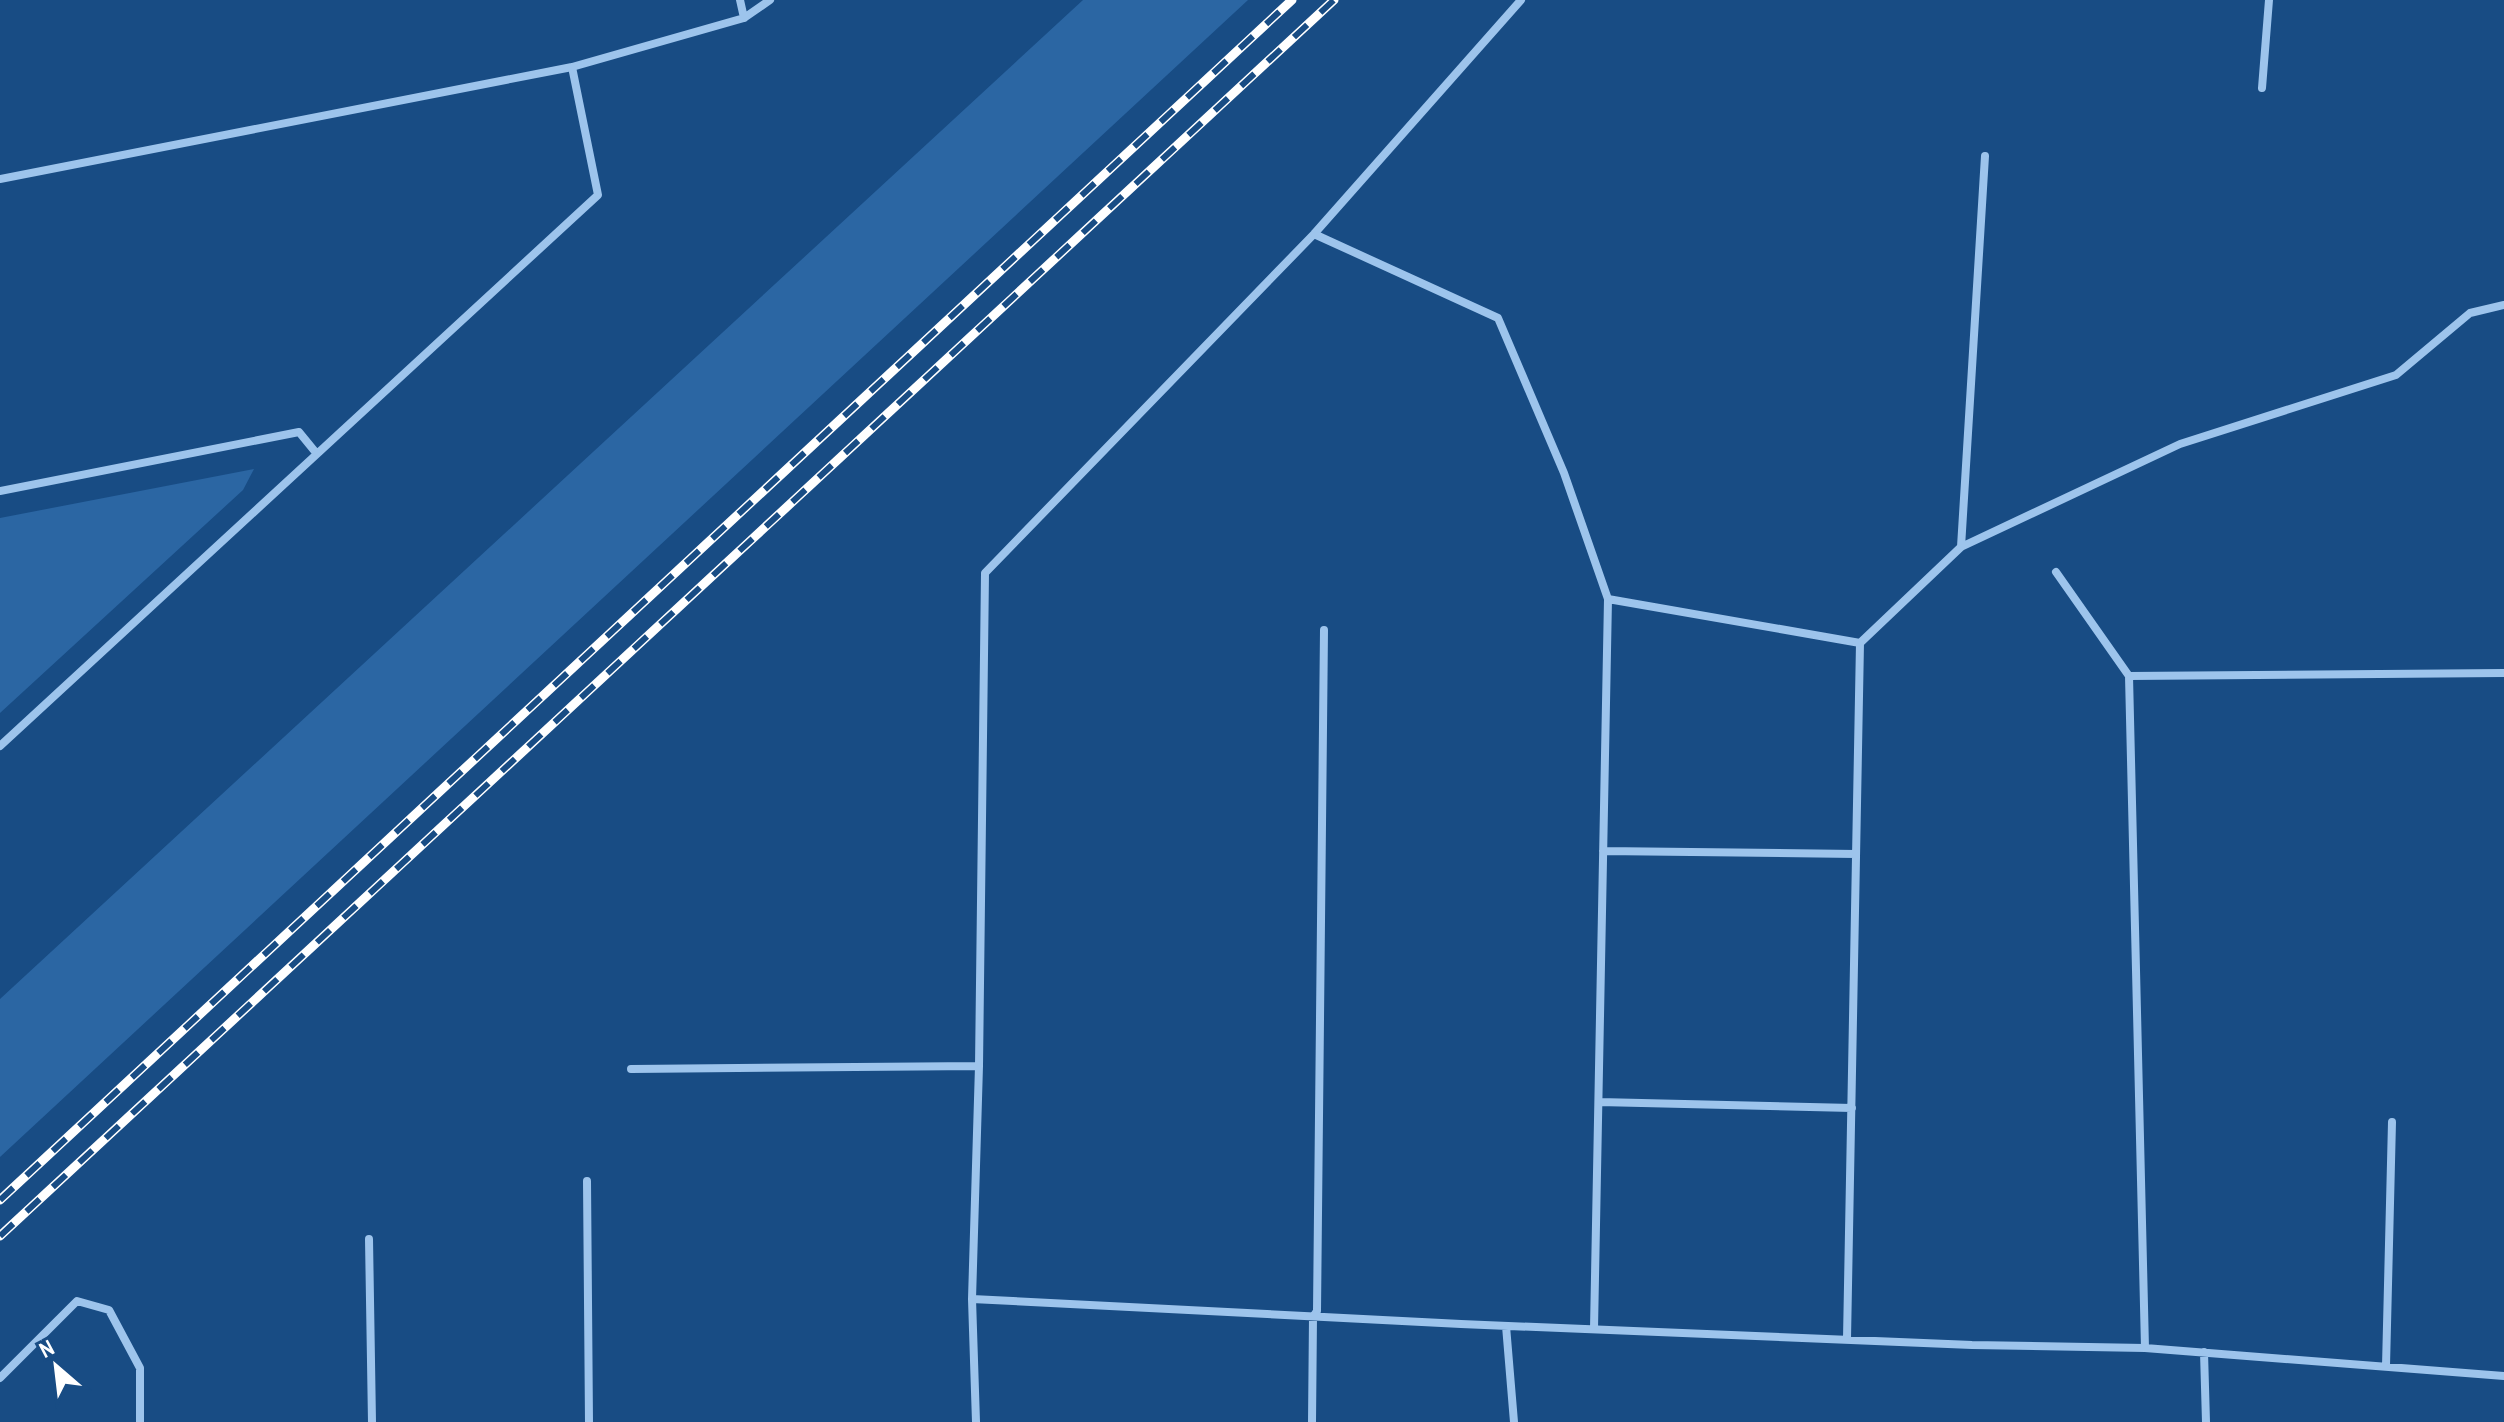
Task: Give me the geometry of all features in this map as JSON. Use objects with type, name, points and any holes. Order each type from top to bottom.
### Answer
[{"type":"street","points":[[740,0],[744,18]]},
{"type":"street","points":[[0,179],[572,67],[744,18],[770,0]]},
{"type":"street","points":[[976,1422],[972,1299],[979,1066],[985,573],[1314,234],[1521,0]]},
{"type":"street","points":[[2262,88],[2269,0]]},
{"type":"street","points":[[0,746],[598,195],[572,67]]},
{"type":"street","points":[[1961,547],[1985,156]]},
{"type":"street","points":[[1314,234],[1498,318],[1564,473],[1608,599],[1594,1329]]},
{"type":"street","points":[[1847,1339],[1860,643],[1961,547],[2180,444],[2396,375],[2470,313],[2504,305]]},
{"type":"street","points":[[0,491],[299,432],[317,454]]},
{"type":"street","points":[[2056,572],[2129,676],[2145,1348]]},
{"type":"street","points":[[1608,599],[1860,643]]},
{"type":"street","points":[[1312,1422],[1313,1317],[1317,1311],[1324,630]]},
{"type":"street","points":[[2129,676],[2504,673]]},
{"type":"street","points":[[1603,851],[1856,854]]},
{"type":"street","points":[[631,1069],[979,1066]]},
{"type":"street","points":[[1599,1102],[1852,1108]]},
{"type":"street","points":[[2386,1366],[2392,1122]]},
{"type":"street","points":[[587,1181],[589,1422]]},
{"type":"street","points":[[369,1239],[372,1422]]},
{"type":"street","points":[[972,1299],[1506,1326],[2145,1348],[2504,1376]]},
{"type":"street","points":[[0,1378],[77,1301],[109,1310],[140,1368],[140,1422]]},
{"type":"street","points":[[1506,1326],[1514,1422]]},
{"type":"street","points":[[2204,1352],[2206,1422]]},
{"type":"shaded area","points":[[1083,0],[1248,0],[0,1157],[0,999]]},
{"type":"shaded area","points":[[254,469],[243,490],[0,713],[0,518]]},
{"type":"railway","points":[[0,1200],[1292,0]]},
{"type":"railway","points":[[0,1236],[1334,0]]}]
